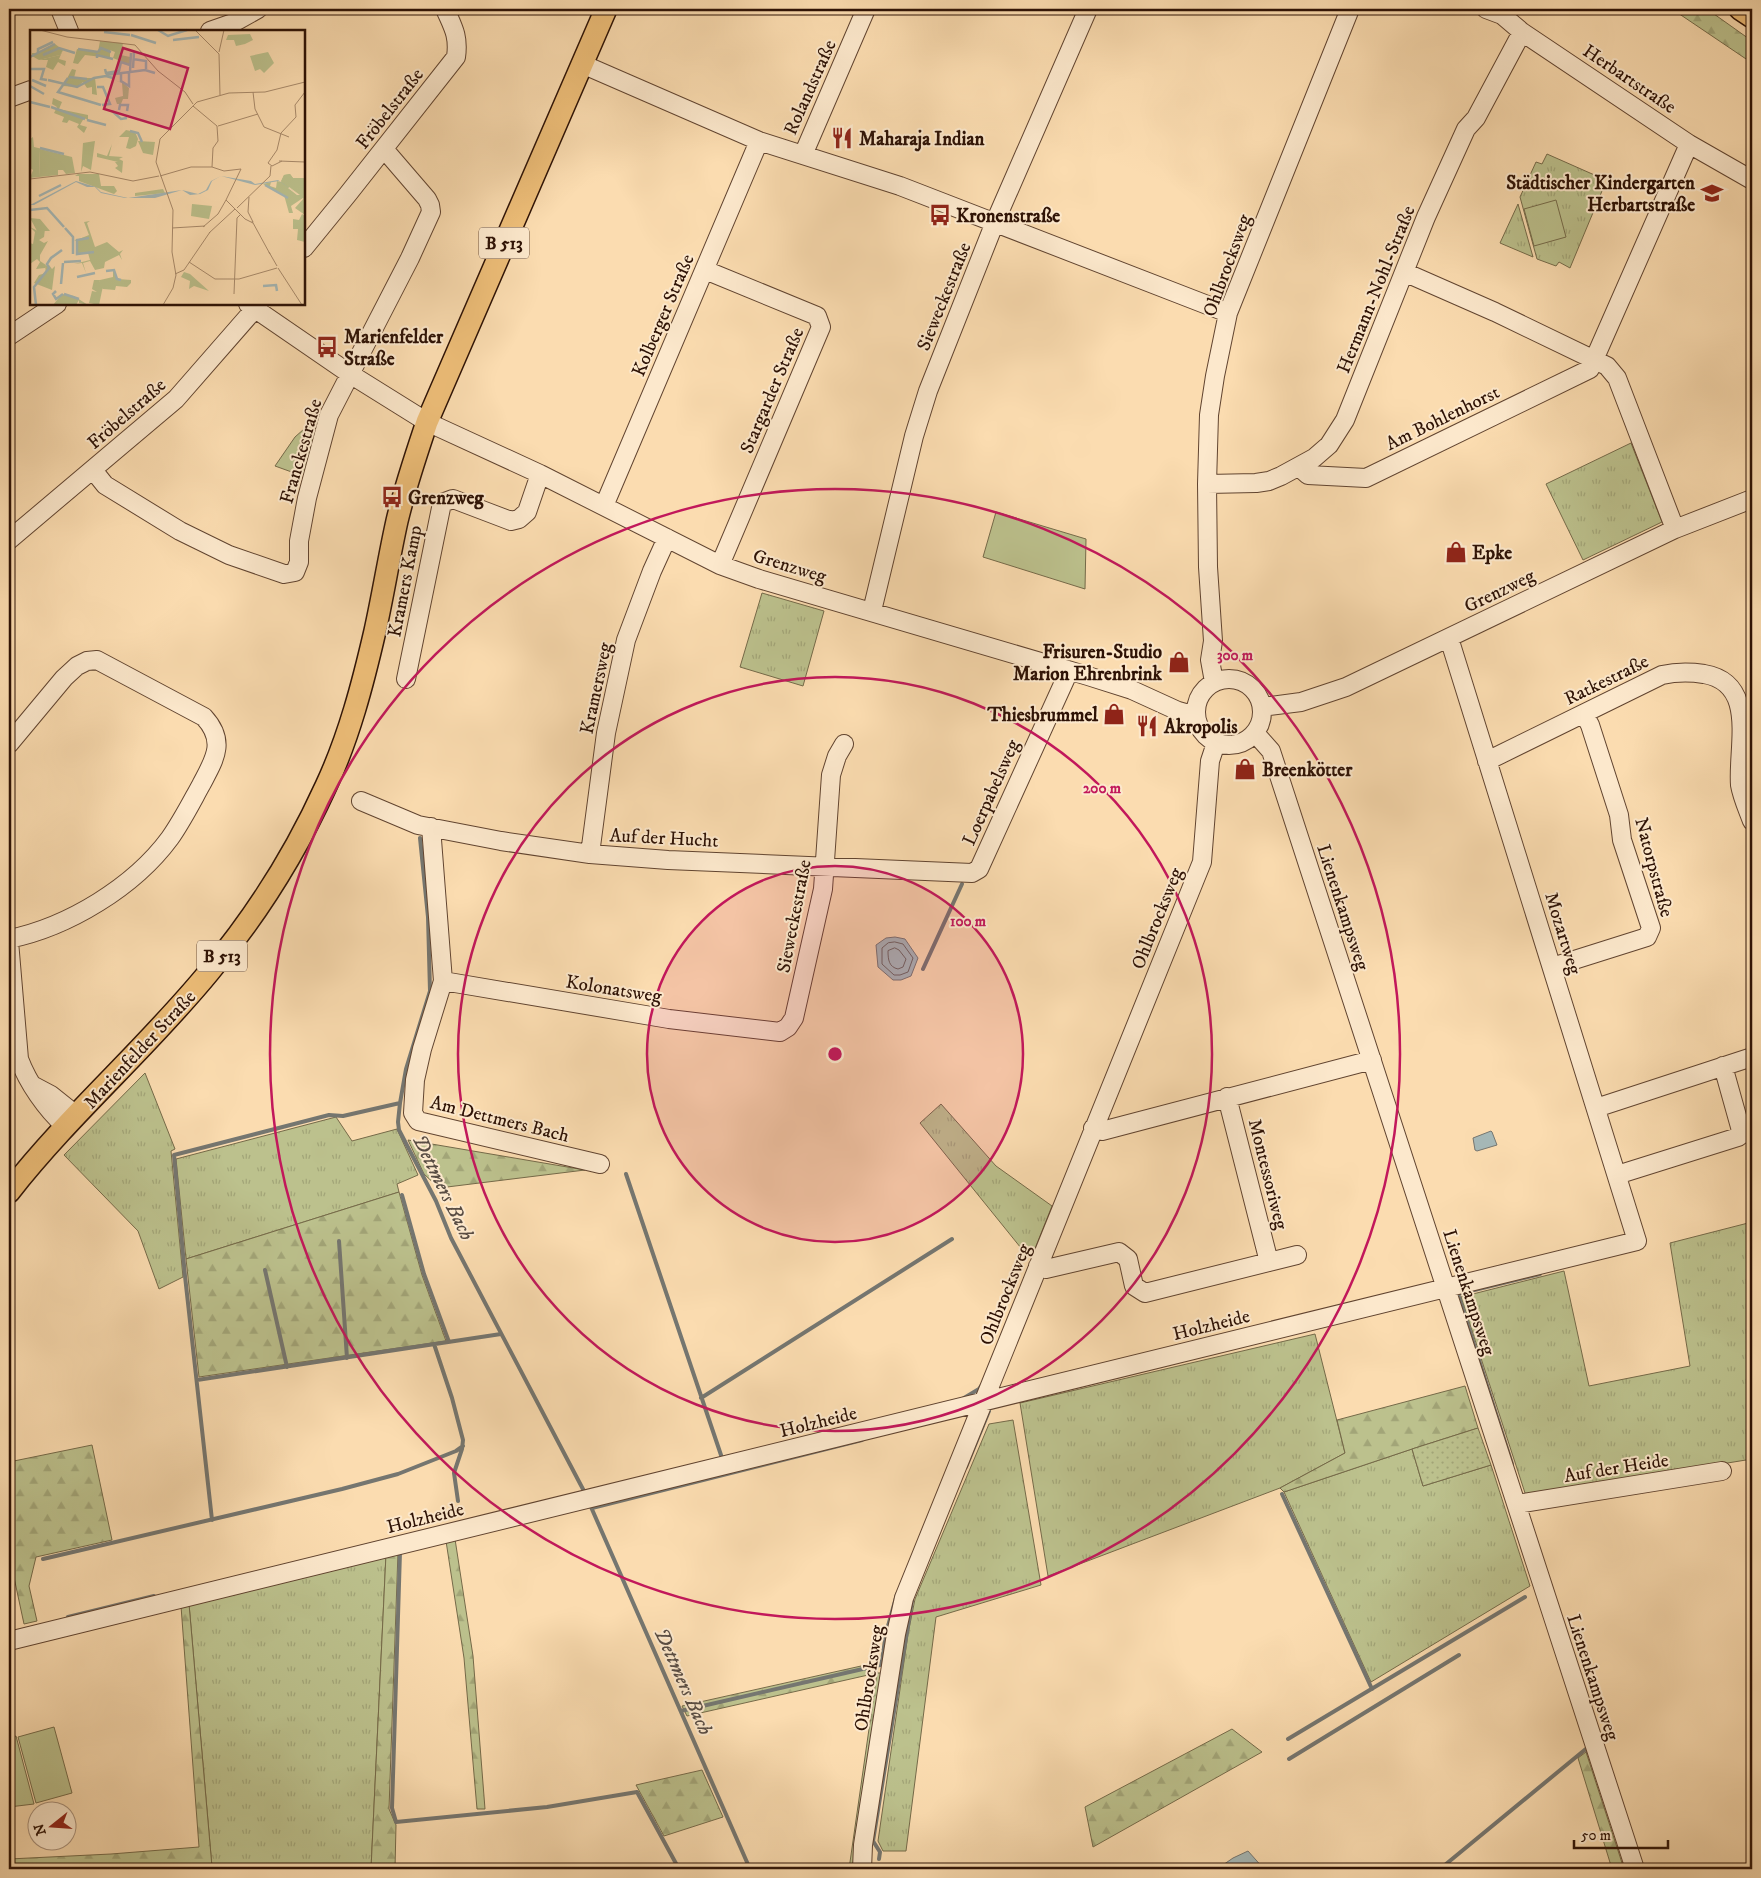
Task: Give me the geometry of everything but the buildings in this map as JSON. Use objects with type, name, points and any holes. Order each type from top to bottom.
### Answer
[{"type":"main road","name":"Marienfelder Straße","points":[[9,1192],[71,1121],[210,972],[250,918],[298,841],[327,785],[345,738],[375,631],[405,490],[427,422],[606,9]]},
{"type":"main road","points":[[1740,9],[1752,18]]},
{"type":"street","points":[[60,9],[68,30]]},
{"type":"street","points":[[213,30],[233,23],[258,9]]},
{"type":"street","name":"Fröbelstraße","points":[[305,247],[456,57],[458,43],[456,32],[445,9]]},
{"type":"street","name":"Rolandstraße","points":[[803,155],[866,9]]},
{"type":"street","name":"Sieweckestraße","points":[[872,612],[914,436],[926,398],[995,222],[1088,9]]},
{"type":"street","name":"Ohlbrocksweg","points":[[1221,680],[1213,641],[1208,567],[1207,484],[1209,415],[1215,376],[1228,312],[1350,9]]},
{"type":"street","name":"Herbartstraße","points":[[1486,9],[1502,15],[1522,32],[1689,144],[1752,180]]},
{"type":"street","name":"Hermann-Nohl-Straße","points":[[1207,484],[1269,481],[1300,467],[1329,445],[1345,420],[1426,217],[1466,129],[1476,118],[1522,32]]},
{"type":"street","points":[[582,64],[759,141],[900,186],[1228,312]]},
{"type":"street","points":[[9,98],[30,90]]},
{"type":"street","name":"Kolberger Straße","points":[[604,506],[759,141]]},
{"type":"street","name":"Am Bohlenhorst","points":[[1300,467],[1308,475],[1366,478],[1590,369],[1689,144]]},
{"type":"street","name":"Franckestraße","points":[[93,470],[105,485],[180,530],[221,551],[284,574],[295,572],[299,562],[299,541],[302,523],[329,415],[410,258],[431,212],[427,199],[384,149]]},
{"type":"street","name":"Stargarder Straße","points":[[705,270],[817,316],[821,326],[720,564]]},
{"type":"street","points":[[1404,272],[1494,312],[1607,366],[1617,378],[1675,529]]},
{"type":"street","points":[[9,336],[56,305]]},
{"type":"street","name":"Fröbelstraße","points":[[9,540],[176,399],[253,306]]},
{"type":"street","name":"Grenzweg","points":[[253,306],[350,374],[427,422],[540,474],[720,564],[759,579],[1132,690],[1178,711],[1197,709]]},
{"type":"street","name":"Kramers Kamp","points":[[406,679],[442,503],[453,499],[511,521],[519,520],[526,512],[540,474]]},
{"type":"street","name":"Grenzweg","points":[[1262,707],[1301,702],[1321,697],[1346,687],[1675,529],[1752,499]]},
{"type":"street","name":"Kramersweg","points":[[590,854],[606,733],[626,640],[652,571],[667,538]]},
{"type":"street","name":"Mozartweg","points":[[1449,638],[1637,1241]]},
{"type":"street","points":[[9,744],[64,678],[77,666],[87,661],[97,660],[204,717],[213,727],[218,742],[215,758],[188,810],[169,838],[131,879],[75,915],[33,933],[9,940],[18,1054],[22,1069],[34,1086],[63,1103],[71,1121]]},
{"type":"street","name":"Loerpabelsweg","points":[[972,873],[979,869],[1069,671]]},
{"type":"street","name":"Ratkestraße","points":[[1487,761],[1662,675],[1675,672],[1715,676],[1730,687],[1737,698],[1741,712],[1740,786],[1752,821]]},
{"type":"street","points":[[1221,680],[1237,680],[1246,683],[1259,697],[1262,707],[1262,716],[1255,733],[1237,745],[1216,743],[1202,732],[1197,709],[1206,688],[1221,680]]},
{"type":"street","name":"Natorpstraße","points":[[1552,967],[1647,937],[1651,928],[1622,840],[1619,814],[1590,725],[1584,714]]},
{"type":"street","name":"Lienenkampsweg","points":[[1255,733],[1271,751],[1635,1869]]},
{"type":"street","name":"Ohlbrocksweg","points":[[862,1869],[884,1711],[896,1634],[904,1598],[1202,862],[1210,761],[1216,743]]},
{"type":"street","name":"Sieweckestraße","points":[[780,1032],[788,1028],[794,1018],[823,889],[831,775],[837,756],[844,744]]},
{"type":"street","name":"Auf der Hucht","points":[[361,801],[418,824],[501,841],[590,854],[668,860],[972,873]]},
{"type":"street","name":"Am Dettmers Bach","points":[[431,827],[442,981],[415,1080],[413,1113],[418,1121],[600,1164]]},
{"type":"street","name":"Kolonatsweg","points":[[442,981],[670,1019],[780,1032]]},
{"type":"street","points":[[1596,1108],[1752,1057]]},
{"type":"street","name":"Montessoriweg","points":[[1093,1128],[1102,1131],[1372,1060]]},
{"type":"street","points":[[1617,1176],[1738,1137],[1742,1134],[1722,1066]]},
{"type":"street","name":"Montessoriweg","points":[[1228,1097],[1269,1262]]},
{"type":"street","name":"Holzheide","points":[[9,1641],[1637,1241]]},
{"type":"street","points":[[1038,1266],[1046,1269],[1119,1252],[1128,1259],[1134,1286],[1145,1293],[1297,1255]]},
{"type":"street","name":"Auf der Heide","points":[[1517,1504],[1722,1471]]},
{"type":"green space","points":[[1672,9],[1707,9],[1752,41],[1752,63]]},
{"type":"green space","points":[[1547,154],[1599,177],[1595,187],[1602,191],[1570,268],[1559,262],[1556,266],[1537,259],[1520,197],[1536,162],[1542,164]]},
{"type":"green space","points":[[1556,200],[1566,237],[1534,246],[1524,209]]},
{"type":"green space","points":[[1518,204],[1533,257],[1500,243]]},
{"type":"green space","points":[[313,421],[319,423],[305,472],[300,475],[275,466],[295,437]]},
{"type":"green space","points":[[1631,443],[1662,522],[1583,560],[1546,484]]},
{"type":"green space","points":[[996,512],[1086,539],[1085,589],[983,557]]},
{"type":"green space","points":[[762,593],[824,611],[803,686],[740,667]]},
{"type":"green space","points":[[145,1073],[175,1149],[171,1151],[183,1277],[159,1289],[138,1231],[64,1155]]},
{"type":"green space","points":[[941,1104],[996,1166],[1052,1206],[1032,1256],[1025,1253],[920,1123]]},
{"type":"green space","points":[[336,1117],[352,1141],[397,1129],[418,1175],[397,1184],[399,1192],[186,1259],[176,1159]]},
{"type":"green space","points":[[408,1140],[585,1170],[439,1188],[424,1174]]},
{"type":"green space","points":[[399,1192],[422,1275],[446,1341],[199,1377],[186,1259]]},
{"type":"green space","points":[[1752,1222],[1752,1459],[1526,1496],[1461,1297],[1564,1271],[1589,1386],[1690,1366],[1670,1243]]},
{"type":"green space","points":[[1315,1334],[1345,1453],[1280,1488],[1048,1576],[1020,1403]]},
{"type":"green space","points":[[1465,1386],[1478,1428],[1284,1492],[1280,1488],[1345,1453],[1337,1420]]},
{"type":"green space","points":[[1013,1420],[1041,1585],[936,1617],[906,1851],[883,1851],[878,1841],[908,1634],[915,1599],[989,1424]]},
{"type":"green space","points":[[1478,1428],[1491,1465],[1423,1486],[1412,1449]]},
{"type":"green space","points":[[92,1445],[112,1540],[36,1557],[29,1586],[37,1621],[24,1624],[9,1554],[9,1462]]},
{"type":"green space","points":[[1412,1449],[1423,1486],[1491,1465],[1530,1586],[1371,1682],[1284,1492]]},
{"type":"green space","points":[[455,1539],[473,1656],[485,1809],[477,1809],[464,1658],[446,1541]]},
{"type":"green space","points":[[398,1552],[389,1809],[396,1825],[395,1869],[371,1869],[386,1554]]},
{"type":"green space","points":[[386,1554],[371,1869],[189,1869],[212,1867],[189,1604]]},
{"type":"green space","points":[[189,1604],[212,1867],[189,1869],[9,1869],[9,1859],[199,1847],[181,1606]]},
{"type":"green space","points":[[879,1662],[877,1673],[687,1716],[682,1706]]},
{"type":"green space","points":[[877,1673],[885,1673],[857,1869],[849,1869]]},
{"type":"green space","points":[[54,1727],[72,1793],[47,1800],[35,1800],[18,1737]]},
{"type":"green space","points":[[1232,1729],[1262,1752],[1093,1847],[1085,1807]]},
{"type":"green space","points":[[16,1736],[33,1800],[28,1800],[28,1805],[9,1807],[9,1738]]},
{"type":"green space","points":[[1586,1752],[1624,1869],[1612,1869],[1578,1758]]},
{"type":"green space","points":[[702,1770],[723,1817],[664,1836],[636,1785]]},
{"type":"water","points":[[886,938],[905,939],[918,958],[911,976],[901,980],[893,980],[878,967],[876,945]]},
{"type":"water","points":[[1491,1131],[1497,1145],[1475,1150],[1473,1138]]},
{"type":"water","points":[[1248,1851],[1264,1869],[1217,1869],[1233,1858]]},
{"type":"waterway","name":"Dettmers Bach","points":[[420,838],[428,917],[430,991],[406,1069],[400,1103],[399,1130],[436,1201],[451,1238],[585,1493]]},
{"type":"waterway","points":[[923,969],[962,884]]},
{"type":"waterway","points":[[212,1520],[185,1276],[174,1155],[329,1115],[343,1116],[400,1103]]},
{"type":"waterway","points":[[626,1174],[722,1458]]},
{"type":"waterway","points":[[402,1195],[424,1274],[449,1342]]},
{"type":"waterway","points":[[701,1398],[952,1239]]},
{"type":"waterway","points":[[339,1241],[347,1358]]},
{"type":"waterway","points":[[265,1270],[287,1367]]},
{"type":"waterway","points":[[1512,1464],[1458,1294],[1540,1274]]},
{"type":"waterway","points":[[197,1380],[501,1334]]},
{"type":"waterway","points":[[434,1344],[452,1398],[463,1440],[454,1473],[458,1501]]},
{"type":"waterway","points":[[964,1398],[981,1386]]},
{"type":"waterway","points":[[966,1467],[989,1411]]},
{"type":"waterway","points":[[592,1508],[862,1440]]},
{"type":"waterway","points":[[43,1559],[342,1489],[398,1474],[456,1451],[463,1446]]},
{"type":"waterway","points":[[1282,1494],[1372,1689]]},
{"type":"waterway","name":"Dettmers Bach","points":[[591,1507],[750,1869]]},
{"type":"waterway","points":[[400,1552],[392,1808],[396,1822],[547,1807],[637,1792],[679,1869]]},
{"type":"waterway","points":[[681,1711],[880,1665],[886,1633],[897,1594]]},
{"type":"waterway","points":[[68,1617],[154,1596]]},
{"type":"waterway","points":[[1288,1739],[1525,1597]]},
{"type":"waterway","points":[[879,1859],[880,1852],[873,1841],[912,1601]]},
{"type":"waterway","points":[[1751,1655],[1752,1646]]},
{"type":"waterway","points":[[1289,1759],[1459,1655]]},
{"type":"waterway","points":[[1440,1869],[1587,1748],[1588,1752]]},
{"type":"place","name":"Maharaja Indian","points":[[842,138]]},
{"type":"place","name":"Städtischer Kindergarten Herbartstraße","points":[[1712,193]]},
{"type":"place","name":"Kronenstraße","points":[[940,215]]},
{"type":"place","name":"Marienfelder Straße","points":[[327,347]]},
{"type":"place","name":"Grenzweg","points":[[392,497]]},
{"type":"place","name":"Epke","points":[[1456,552]]},
{"type":"place","name":"Frisuren-Studio Marion Ehrenbrink","points":[[1179,662]]},
{"type":"place","name":"Thiesbrummel","points":[[1114,714]]},
{"type":"place","name":"Akropolis","points":[[1147,726]]},
{"type":"place","name":"Breenkötter","points":[[1245,769]]}]
